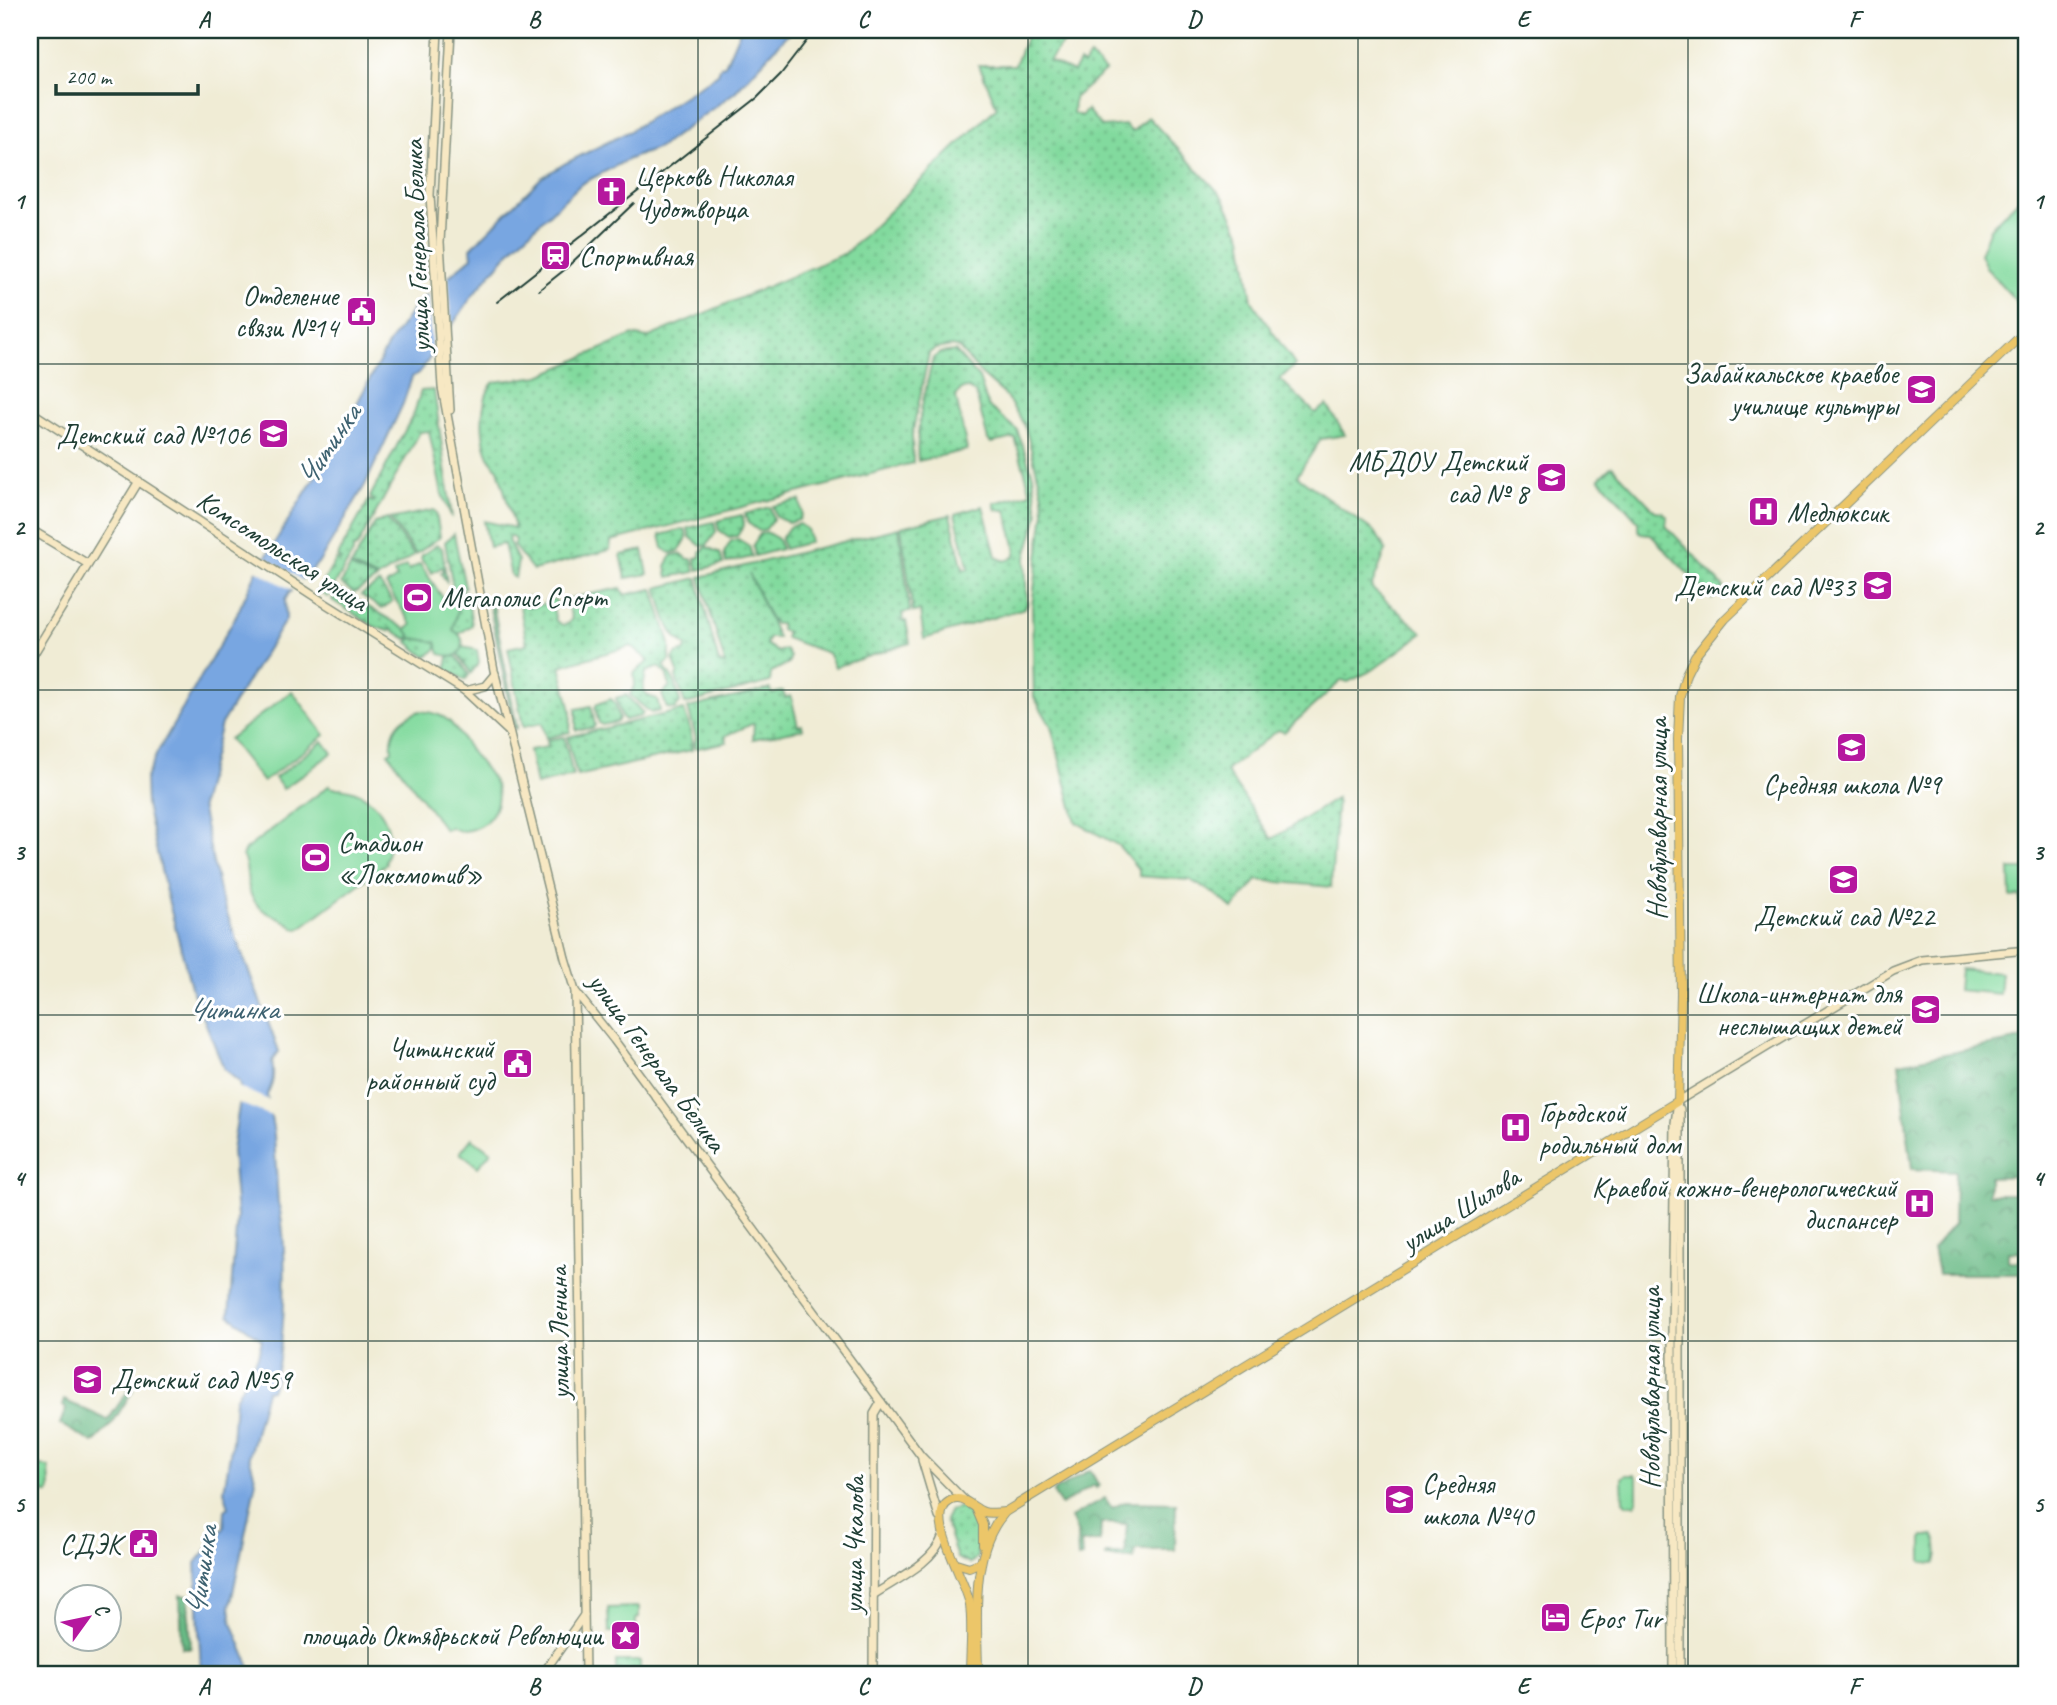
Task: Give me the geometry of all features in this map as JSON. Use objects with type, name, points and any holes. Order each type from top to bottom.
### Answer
[{"type":"main road","name":"улица Генерала Белика","points":[[438,30],[430,195],[450,428],[495,674],[575,991],[614,1040],[920,1456]]},
{"type":"main road","name":"улица Генерала Белика","points":[[436,242],[451,30]]},
{"type":"main road","points":[[437,62],[449,63]]},
{"type":"main road","name":"Новобульварная улица","points":[[1673,1675],[1672,1263],[1681,984],[1678,732],[1680,696],[1690,665],[1725,619],[2027,330]]},
{"type":"main road","name":"Комсомольская улица","points":[[30,411],[465,691],[508,731]]},
{"type":"main road","points":[[30,660],[139,481]]},
{"type":"main road","points":[[30,529],[88,564]]},
{"type":"main road","points":[[465,691],[485,686],[495,674]]},
{"type":"main road","name":"улица Шилова","points":[[1006,1512],[1897,969],[1922,960],[2027,950]]},
{"type":"main road","name":"улица Ленина","points":[[575,991],[585,1675]]},
{"type":"main road","name":"Новобульварная улица","points":[[1678,1101],[1681,1119],[1680,1675]]},
{"type":"main road","name":"улица Чкалова","points":[[873,1675],[876,1496],[874,1414],[881,1402]]},
{"type":"main road","points":[[920,1456],[964,1500],[976,1508],[985,1513],[1006,1512]]},
{"type":"main road","points":[[920,1456],[943,1535],[970,1603],[970,1675]]},
{"type":"main road","points":[[939,1517],[947,1503],[964,1500]]},
{"type":"main road","points":[[976,1508],[983,1525],[979,1573],[978,1675]]},
{"type":"main road","points":[[930,1556],[943,1552],[969,1567],[981,1562],[994,1525],[1006,1512]]},
{"type":"main road","points":[[873,1595],[930,1556],[939,1548],[943,1535]]},
{"type":"main road","points":[[542,1675],[584,1615]]},
{"type":"green space","points":[[1029,30],[1069,30],[1071,32],[1049,61],[1073,72],[1079,62],[1083,65],[1090,56],[1105,71],[1074,98],[1073,113],[1081,116],[1087,110],[1102,127],[1125,125],[1132,132],[1148,117],[1223,197],[1242,236],[1252,301],[1295,365],[1280,379],[1315,413],[1327,405],[1345,435],[1321,439],[1297,476],[1376,533],[1386,550],[1371,588],[1423,633],[1373,670],[1348,682],[1342,680],[1284,732],[1278,730],[1226,771],[1272,839],[1337,798],[1331,887],[1257,880],[1233,909],[1218,896],[1190,880],[1139,876],[1139,870],[1119,846],[1076,822],[1051,726],[1034,697],[1032,606],[1044,512],[1043,495],[1025,426],[1005,395],[981,374],[959,348],[952,346],[929,353],[912,435],[913,463],[611,541],[610,550],[533,570],[513,545],[516,540],[510,536],[508,540],[518,561],[515,578],[511,576],[504,544],[489,547],[484,521],[515,528],[498,469],[487,451],[482,426],[485,401],[494,382],[540,376],[633,335],[647,338],[846,253],[997,107],[979,65],[1015,65]]},
{"type":"green space","points":[[2027,191],[2026,312],[1987,269],[1980,254],[1990,228]]},
{"type":"green space","points":[[955,351],[979,378],[988,406],[1017,430],[1033,475],[1038,514],[1025,561],[1025,608],[924,639],[920,611],[913,612],[901,527],[950,515],[963,569],[969,569],[955,514],[983,506],[996,556],[1008,560],[1015,555],[1016,549],[1006,510],[996,510],[994,503],[1031,493],[1015,438],[991,443],[988,440],[976,394],[968,388],[961,389],[956,397],[967,450],[918,461],[919,422],[933,358],[940,353]]},
{"type":"green space","points":[[434,390],[452,518],[442,494],[429,431],[420,432],[328,597],[318,591],[336,560],[341,560],[337,557],[369,500],[373,502],[370,497],[414,413],[421,391]]},
{"type":"green space","points":[[1612,466],[1655,511],[1663,512],[1667,516],[1666,526],[1724,587],[1712,599],[1650,534],[1638,530],[1638,521],[1599,478]]},
{"type":"green space","points":[[800,500],[802,513],[799,520],[789,523],[776,517],[773,506]]},
{"type":"green space","points":[[770,507],[773,519],[766,529],[759,531],[748,523],[745,514]]},
{"type":"green space","points":[[434,510],[440,537],[416,554],[390,519]]},
{"type":"green space","points":[[742,515],[744,525],[737,536],[729,537],[719,530],[717,521]]},
{"type":"green space","points":[[387,519],[414,555],[378,578],[351,566],[375,523]]},
{"type":"green space","points":[[714,522],[716,532],[707,545],[701,546],[690,537],[688,528]]},
{"type":"green space","points":[[799,524],[807,529],[810,542],[784,549],[781,539],[789,527]]},
{"type":"green space","points":[[899,528],[910,612],[902,613],[910,643],[835,667],[828,653],[785,638],[787,632],[781,630],[780,624],[775,624],[770,618],[749,573],[778,638],[769,638],[766,644],[778,652],[785,649],[790,657],[789,663],[771,672],[770,682],[685,704],[673,659],[676,654],[685,651],[686,646],[670,628],[657,588],[697,578],[719,663],[725,664],[700,577]]},
{"type":"green space","points":[[685,529],[687,538],[679,551],[670,553],[663,548],[660,535]]},
{"type":"green space","points":[[766,532],[778,539],[781,549],[755,556],[753,545],[760,534]]},
{"type":"green space","points":[[454,534],[465,587],[460,591],[466,592],[467,598],[456,605],[445,542]]},
{"type":"green space","points":[[738,539],[749,546],[752,557],[726,563],[724,553],[731,541]]},
{"type":"green space","points":[[437,545],[442,548],[447,583],[441,573],[444,571],[442,567],[432,573],[421,559],[422,555]]},
{"type":"green space","points":[[707,547],[720,553],[723,564],[698,570],[695,558],[700,557],[700,552]]},
{"type":"green space","points":[[643,550],[648,574],[626,578],[621,555]]},
{"type":"green space","points":[[682,554],[692,559],[695,572],[668,577],[666,566],[672,555]]},
{"type":"green space","points":[[420,564],[447,604],[455,597],[457,604],[467,598],[468,600],[458,607],[453,630],[460,636],[463,644],[453,657],[440,654],[436,642],[407,639],[411,636],[406,629],[412,625],[386,585],[397,578],[394,573],[406,566],[409,570]]},
{"type":"green space","points":[[350,567],[377,579],[354,593],[341,584]]},
{"type":"green space","points":[[379,583],[392,601],[382,609],[361,595]]},
{"type":"green space","points":[[621,588],[624,595],[653,589],[670,644],[670,661],[664,666],[675,683],[680,703],[675,709],[667,708],[662,694],[670,686],[666,673],[659,667],[646,672],[643,689],[648,696],[657,699],[660,711],[651,713],[630,695],[635,683],[634,673],[649,661],[631,646],[560,666],[571,711],[570,732],[546,738],[542,723],[523,727],[508,648],[527,644],[520,607],[528,597],[528,607],[546,604],[546,600],[554,599],[557,602],[553,608],[556,621],[563,625],[568,624],[572,618],[568,606],[563,605],[562,600]]},
{"type":"green space","points":[[338,589],[406,629],[411,636],[407,639],[391,629],[390,631],[375,627],[332,600]]},
{"type":"green space","points":[[492,599],[517,728],[514,729],[489,603]]},
{"type":"green space","points":[[468,600],[472,625],[459,634],[453,630],[458,607]]},
{"type":"green space","points":[[413,638],[437,642],[437,649],[426,657],[408,642]]},
{"type":"green space","points":[[463,647],[477,650],[479,663],[471,673],[458,654]]},
{"type":"green space","points":[[456,656],[469,675],[465,680],[446,669],[448,657]]},
{"type":"green space","points":[[770,689],[772,694],[783,691],[785,698],[791,696],[798,726],[802,725],[803,729],[753,739],[754,723],[725,736],[727,742],[695,747],[696,737],[688,708]]},
{"type":"green space","points":[[292,691],[325,735],[263,782],[229,739]]},
{"type":"green space","points":[[626,695],[643,713],[641,716],[625,720],[622,717],[616,698]]},
{"type":"green space","points":[[611,699],[615,703],[619,718],[617,722],[602,725],[595,708],[597,704]]},
{"type":"green space","points":[[591,706],[595,725],[593,728],[576,730],[576,709]]},
{"type":"green space","points":[[684,710],[691,732],[692,750],[577,776],[567,737]]},
{"type":"green space","points":[[420,711],[436,714],[450,722],[493,780],[498,797],[497,804],[491,816],[481,825],[466,831],[450,827],[445,830],[388,753],[392,751],[393,736],[398,725]]},
{"type":"green space","points":[[564,737],[573,776],[536,785],[529,750],[548,747],[547,740]]},
{"type":"green space","points":[[323,741],[332,753],[283,789],[275,778]]},
{"type":"green space","name":"Стадион «Локомотив»","points":[[330,785],[332,788],[359,793],[379,810],[386,821],[389,834],[386,864],[299,929],[294,928],[263,910],[253,899],[242,856],[245,850]]},
{"type":"green space","points":[[2010,869],[2027,869],[2027,906],[2021,906],[2020,896],[2011,897]]},
{"type":"green space","points":[[1960,969],[2001,973],[1999,994],[1958,990]]},
{"type":"green space","points":[[2027,1038],[2027,1252],[2008,1251],[2008,1261],[2027,1262],[2027,1274],[1938,1274],[1933,1248],[1954,1224],[1955,1171],[1912,1169],[1899,1063]],"holes":[[[2020,1176],[2020,1194],[1989,1194],[1989,1177]]]},
{"type":"green space","points":[[472,1138],[491,1152],[478,1167],[460,1153]]},
{"type":"green space","points":[[130,1388],[133,1390],[112,1424],[93,1443],[60,1424],[66,1408],[62,1406],[64,1400],[108,1420]]},
{"type":"green space","points":[[30,1465],[49,1467],[48,1494],[30,1492]]},
{"type":"green space","points":[[1090,1470],[1099,1486],[1096,1488],[1094,1485],[1061,1505],[1053,1492]]},
{"type":"green space","points":[[1625,1475],[1635,1475],[1637,1478],[1635,1504],[1626,1504],[1623,1501],[1622,1478]]},
{"type":"green space","points":[[1105,1498],[1112,1508],[1125,1502],[1176,1503],[1175,1550],[1135,1550],[1134,1559],[1106,1557],[1106,1554],[1125,1554],[1127,1524],[1101,1523],[1100,1541],[1081,1543],[1082,1557],[1078,1558],[1077,1532],[1071,1518]]},
{"type":"green space","points":[[960,1507],[971,1516],[976,1528],[977,1557],[970,1564],[957,1558],[945,1520],[950,1510]]},
{"type":"green space","points":[[1924,1536],[1934,1536],[1937,1546],[1935,1564],[1922,1561]]},
{"type":"green space","points":[[180,1595],[188,1595],[191,1648],[182,1648]]},
{"type":"green space","points":[[639,1607],[639,1618],[636,1619],[632,1632],[609,1632],[608,1608]]},
{"type":"green space","points":[[616,1661],[640,1661],[640,1675],[616,1675]]},
{"type":"water","name":"Читинка","points":[[740,30],[792,30],[735,92],[659,148],[629,159],[581,184],[515,246],[473,295],[420,372],[412,377],[403,404],[365,485],[320,561],[289,593],[285,600],[286,619],[221,724],[201,806],[220,895],[279,1051],[272,1061],[273,1078],[267,1095],[274,1134],[285,1268],[280,1352],[276,1374],[271,1390],[266,1391],[249,1456],[256,1481],[230,1607],[232,1622],[253,1675],[201,1675],[196,1563],[224,1528],[225,1510],[229,1507],[224,1491],[235,1399],[258,1356],[262,1340],[229,1315],[237,1217],[232,1151],[241,1093],[239,1082],[224,1069],[191,987],[146,805],[145,780],[157,753],[236,616],[256,573],[337,441],[388,345],[417,303],[472,257],[471,248],[541,178],[628,132],[718,74],[721,66],[725,65]]},
{"type":"pier","points":[[448,272],[452,330],[432,358],[427,289]]},
{"type":"pier","points":[[262,555],[305,582],[295,592],[254,569]]},
{"type":"pier","points":[[236,1086],[271,1101],[274,1117],[236,1102]]},
{"type":"railway","points":[[497,302],[757,98],[781,74],[815,30]]},
{"type":"railway","points":[[539,290],[563,271],[634,203]]},
{"type":"place","name":"Церковь Николая Чудотворца","points":[[612,192]]},
{"type":"place","name":"Спортивная","points":[[556,256]]},
{"type":"place","name":"Отделение связи №14","points":[[361,311]]},
{"type":"place","name":"Забайкальское краевое училище культуры","points":[[1921,389]]},
{"type":"place","name":"Детский сад №106","points":[[273,434]]},
{"type":"place","name":"МБДОУ Детский сад № 8","points":[[1551,477]]},
{"type":"place","name":"Медлюксик","points":[[1764,512]]},
{"type":"place","name":"Детский сад №33","points":[[1878,586]]},
{"type":"place","name":"Мегаполис Спорт","points":[[418,597]]},
{"type":"place","name":"Средняя школа №9","points":[[1852,747]]},
{"type":"place","name":"Стадион «Локомотив»","points":[[315,858]]},
{"type":"place","name":"Детский сад №22","points":[[1844,879]]},
{"type":"place","name":"Школа-интернат для неслышащих детей","points":[[1925,1009]]},
{"type":"place","name":"Читинский районный суд","points":[[517,1064]]},
{"type":"place","name":"Городской родильный дом","points":[[1516,1128]]},
{"type":"place","name":"Краевой кожно-венерологический диспансер","points":[[1920,1203]]},
{"type":"place","name":"Детский сад №59","points":[[88,1379]]},
{"type":"place","name":"Средняя школа №40","points":[[1399,1499]]},
{"type":"place","name":"СДЭК","points":[[144,1544]]},
{"type":"place","name":"Epos Tur","points":[[1556,1618]]},
{"type":"place","name":"площадь Октябрьской Революции","points":[[626,1635]]}]
